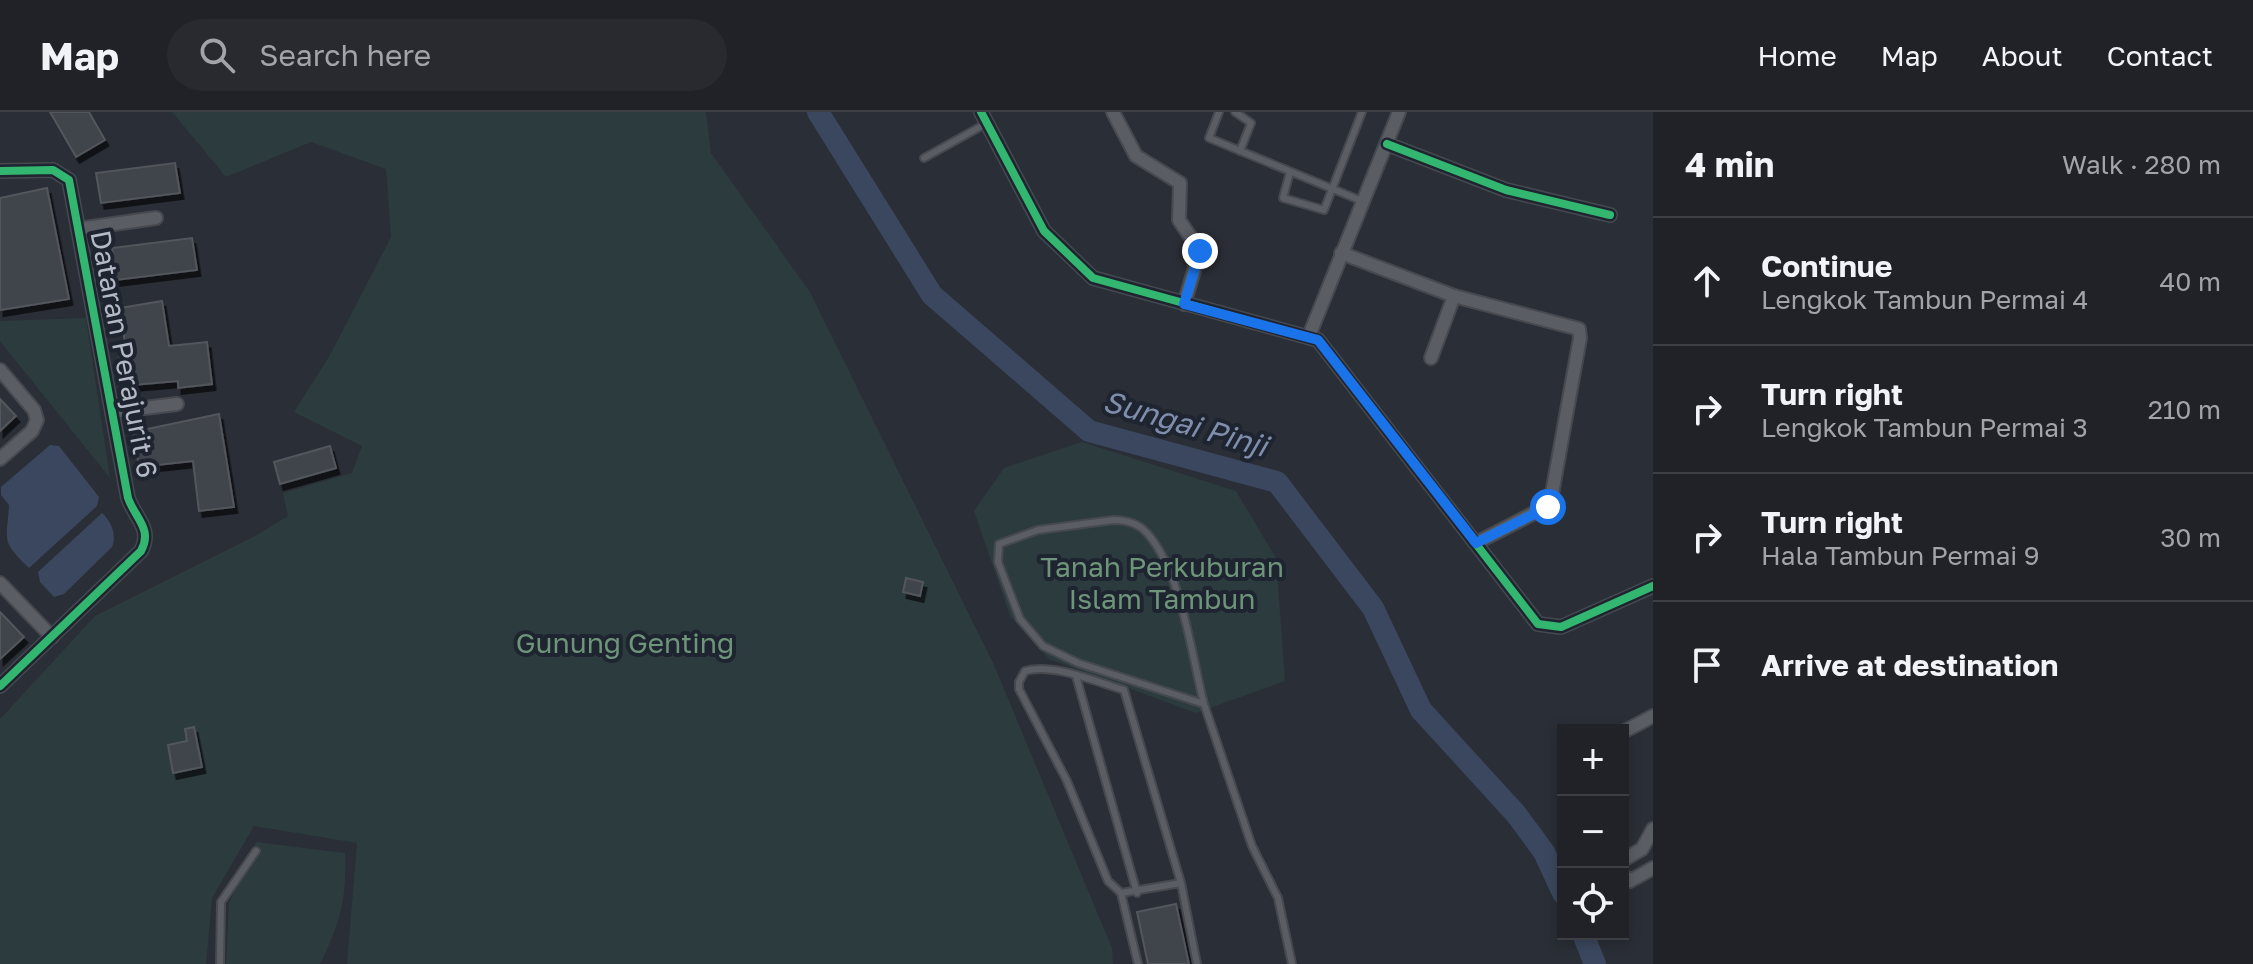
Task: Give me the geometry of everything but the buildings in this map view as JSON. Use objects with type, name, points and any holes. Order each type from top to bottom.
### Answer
[{"type":"street","points":[[1113,112],[1136,156],[1180,183],[1179,220],[1200,251],[1184,304]]},
{"type":"street","points":[[1309,336],[1399,112]]},
{"type":"street","points":[[984,118],[1044,231],[1093,278],[1309,336],[1325,347],[1538,624],[1548,627],[1575,622],[1653,586]]},
{"type":"street","points":[[1387,144],[1506,190],[1610,215]]},
{"type":"street","name":"Dataran Perajurit 6","points":[[0,171],[53,170],[69,180],[128,498],[145,528],[141,551],[52,637]]},
{"type":"street","points":[[78,229],[156,218]]},
{"type":"street","points":[[1341,253],[1454,296],[1572,325],[1580,333],[1550,505],[1476,543]]},
{"type":"street","points":[[1431,358],[1454,296]]},
{"type":"street","points":[[0,370],[34,410],[37,420],[32,431],[0,459]]},
{"type":"street","points":[[112,412],[177,404]]},
{"type":"street","points":[[0,583],[52,637],[0,686]]},
{"type":"street","points":[[1629,729],[1653,716]]},
{"type":"street","points":[[1629,857],[1642,849],[1653,829]]},
{"type":"street","points":[[1629,880],[1653,868]]},
{"type":"lane","points":[[1219,112],[1209,138],[1362,201]]},
{"type":"lane","points":[[1235,112],[1251,123],[1240,151]]},
{"type":"lane","points":[[1290,172],[1283,198],[1322,211],[1362,112]]},
{"type":"lane","points":[[924,158],[984,118]]},
{"type":"lane","points":[[1204,704],[1078,663],[1043,646],[1020,619],[998,562],[999,544],[1038,530],[1113,520],[1125,520],[1147,533],[1172,576],[1204,704],[1252,846],[1278,898],[1292,964]]},
{"type":"lane","points":[[1138,964],[1121,893],[1108,881],[1067,781],[1019,689],[1021,676],[1035,668],[1124,690],[1181,883],[1197,964]]},
{"type":"lane","points":[[1076,676],[1137,893]]},
{"type":"lane","points":[[220,964],[221,902],[256,851]]},
{"type":"lane","points":[[1121,893],[1137,893],[1181,883]]},
{"type":"green space","name":"Gunung Genting","points":[[172,112],[706,112],[711,153],[810,292],[994,665],[1112,948],[1113,964],[347,964],[357,843],[254,826],[212,898],[206,964],[0,964],[0,719],[95,616],[255,536],[288,516],[283,493],[352,473],[362,446],[294,412],[330,355],[391,237],[386,169],[311,142],[226,177]]},
{"type":"green space","points":[[86,318],[110,478],[0,341],[0,321]]},
{"type":"green space","name":"Tanah Perkuburan Islam Tambun","points":[[1082,442],[1236,491],[1276,558],[1285,681],[1196,713],[1049,659],[1010,616],[974,511],[1004,468]]},
{"type":"green space","points":[[256,842],[345,853],[341,910],[320,964],[226,964],[229,903]]},
{"type":"water","points":[[50,445],[59,446],[99,497],[97,506],[29,568],[9,546],[9,505],[1,495],[1,487]]},
{"type":"water","points":[[102,513],[112,528],[112,547],[64,594],[54,597],[40,582],[38,572]]},
{"type":"waterway","name":"Sungai Pinji","points":[[818,112],[932,295],[1089,431],[1277,482],[1373,608],[1421,710],[1516,814],[1544,852],[1557,880]]},
{"type":"waterway","name":"Sungai Pinji","points":[[1585,940],[1595,964]]},
{"type":"cycle path","points":[[981,112],[1044,231],[1093,278],[1318,340],[1538,624],[1561,627],[1653,586]]},
{"type":"cycle path","points":[[1387,144],[1506,190],[1610,215]]},
{"type":"cycle path","points":[[0,171],[53,170],[69,180],[128,498],[145,536],[141,551],[0,686]]},
{"type":"route","points":[[1200,251],[1184,304],[1318,340],[1476,543],[1548,507]]}]
